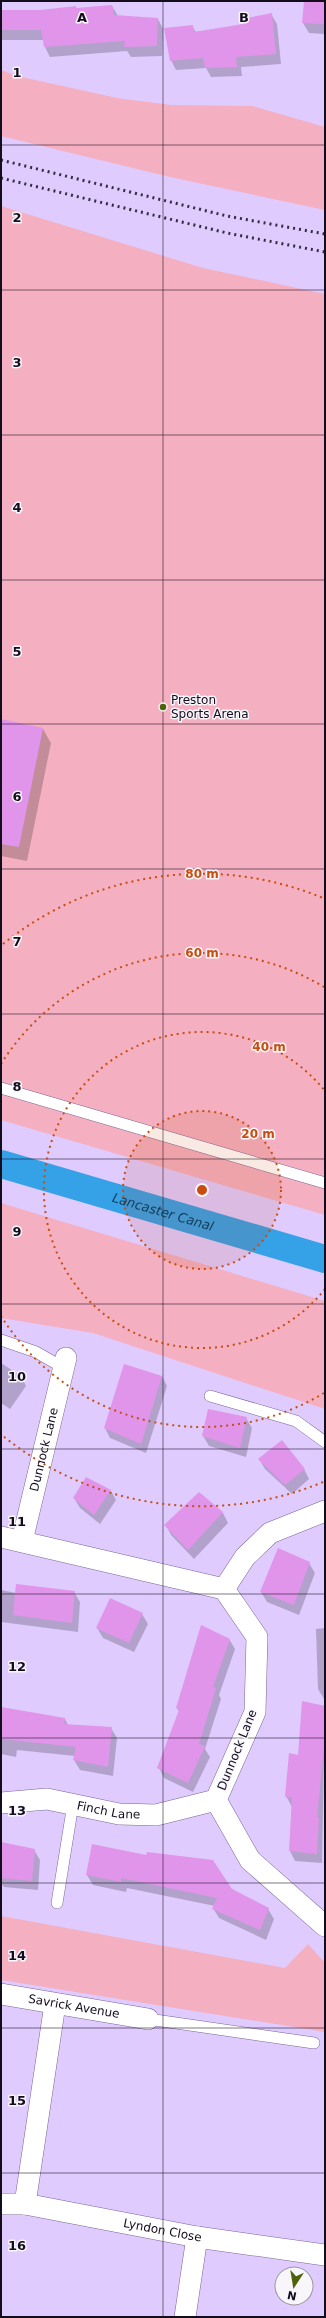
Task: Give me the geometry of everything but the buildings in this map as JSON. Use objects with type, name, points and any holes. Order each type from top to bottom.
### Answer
[{"type":"street","name":"Dunnock Lane","points":[[22,1541],[65,1363]]},
{"type":"street","points":[[1,1537],[224,1589],[245,1557],[270,1534],[325,1511]]},
{"type":"street","name":"Dunnock Lane","points":[[224,1589],[257,1637],[255,1712],[216,1800],[250,1860],[325,1926]]},
{"type":"street","name":"Finch Lane","points":[[1,1803],[47,1799],[119,1814],[156,1815],[216,1800]]},
{"type":"street","name":"Savrick Avenue","points":[[1,1994],[148,2019]]},
{"type":"street","points":[[25,2204],[55,2004]]},
{"type":"street","name":"Lyndon Close","points":[[1,2204],[25,2204],[197,2238],[325,2255]]},
{"type":"street","points":[[185,2317],[197,2238]]},
{"type":"lane","points":[[1,1088],[325,1184]]},
{"type":"lane","points":[[1,1340],[65,1363]]},
{"type":"lane","points":[[210,1396],[296,1422],[325,1442]]},
{"type":"lane","points":[[57,1904],[73,1804]]},
{"type":"lane","points":[[148,2019],[314,2043]]},
{"type":"shaded area","points":[[1,70],[17,76],[117,98],[171,105],[252,106],[325,127],[325,210],[170,177],[1,136]]},
{"type":"shaded area","name":"Preston Sports Arena","points":[[1,206],[203,268],[325,294],[325,1215],[1,1120]]},
{"type":"shaded area","points":[[1,1203],[325,1301],[325,1409],[93,1333],[1,1318]]},
{"type":"shaded area","points":[[1,1916],[285,1968],[308,1944],[325,1963],[325,2032],[1,1980]]},
{"type":"waterway","name":"Lancaster Canal","points":[[1,1164],[325,1259]]},
{"type":"railway","points":[[1,160],[227,216],[325,234]]},
{"type":"railway","points":[[1,178],[227,233],[325,252]]},
{"type":"place","name":"Preston Sports Arena","points":[[163,707]]}]
